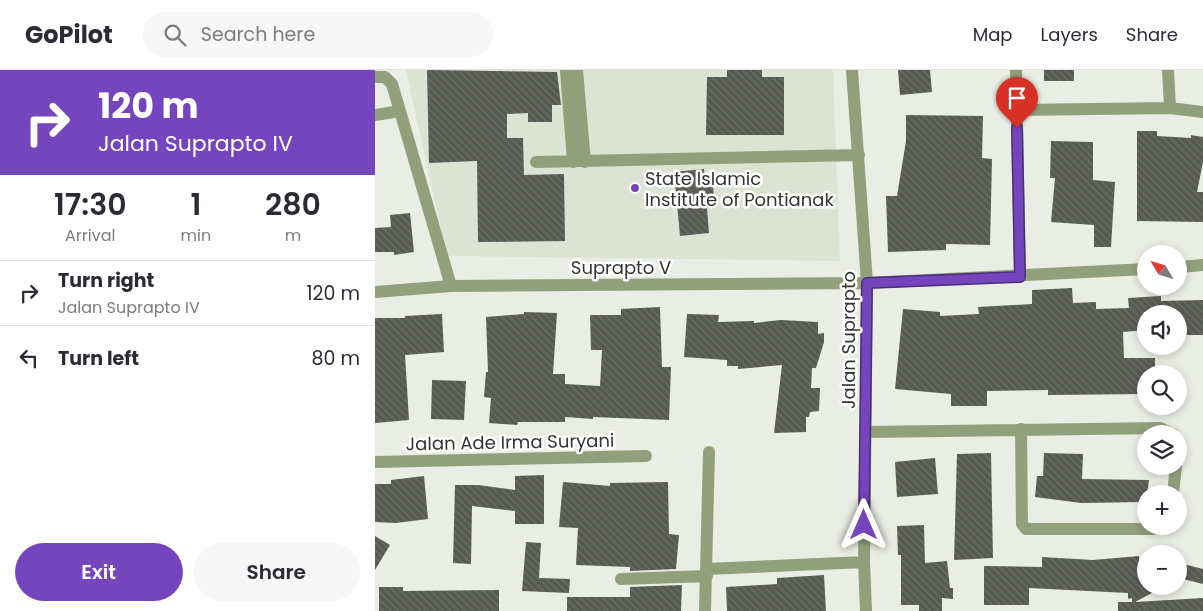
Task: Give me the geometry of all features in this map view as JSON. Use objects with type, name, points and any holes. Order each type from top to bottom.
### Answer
[{"type":"street","points":[[566,70],[579,162]]},
{"type":"street","points":[[577,70],[579,162]]},
{"type":"street","name":"Jalan Suprapto","points":[[852,70],[867,283],[864,562],[866,611]]},
{"type":"street","points":[[1016,70],[1020,277]]},
{"type":"street","points":[[1168,70],[1170,108]]},
{"type":"street","points":[[375,77],[385,77],[392,84],[451,286]]},
{"type":"street","points":[[1017,110],[1170,108],[1203,112]]},
{"type":"street","points":[[375,115],[400,111]]},
{"type":"street","points":[[536,162],[859,155]]},
{"type":"street","points":[[1187,266],[1203,265]]},
{"type":"street","name":"Suprapto V","points":[[375,292],[451,286],[867,283],[1020,277],[1137,270]]},
{"type":"street","points":[[865,432],[1137,428]]},
{"type":"street","points":[[1021,429],[1022,524],[1026,529],[1137,529]]},
{"type":"street","points":[[705,611],[709,452]]},
{"type":"street","name":"Jalan Ade Irma Suryani","points":[[375,462],[646,456]]},
{"type":"street","points":[[621,578],[864,562]]},
{"type":"shaded area","name":"State Islamic Institute of Pontianak","points":[[406,70],[833,70],[840,261],[447,256]]},
{"type":"building","points":[[427,70],[557,72],[561,105],[552,105],[552,122],[528,122],[528,113],[507,114],[507,138],[523,138],[524,175],[564,174],[565,241],[478,242],[477,161],[429,163]]},
{"type":"building","points":[[727,70],[762,70],[762,77],[784,77],[784,135],[706,135],[707,77],[727,77]]},
{"type":"building","points":[[898,70],[930,70],[932,92],[900,95]]},
{"type":"building","points":[[1044,70],[1074,70],[1074,81],[1044,81]]},
{"type":"building","points":[[906,115],[983,116],[982,158],[992,159],[990,245],[946,244],[946,250],[888,252],[886,196],[897,196],[906,141]]},
{"type":"building","points":[[1137,131],[1157,131],[1157,136],[1191,138],[1191,135],[1203,137],[1203,162],[1197,192],[1203,192],[1203,222],[1137,221]]},
{"type":"building","points":[[1051,141],[1093,142],[1093,180],[1115,182],[1111,247],[1094,247],[1094,225],[1051,222],[1055,178],[1050,178]]},
{"type":"building","points":[[704,169],[706,185],[713,185],[715,208],[707,208],[709,233],[680,236],[674,172]]},
{"type":"building","points":[[410,213],[414,252],[394,255],[394,252],[375,252],[375,228],[391,227],[390,215]]},
{"type":"building","points":[[1072,288],[1073,303],[1096,302],[1096,309],[1129,308],[1128,298],[1161,296],[1161,301],[1203,300],[1203,335],[1187,335],[1187,305],[1137,305],[1137,331],[1123,332],[1124,358],[1155,358],[1155,365],[1137,365],[1137,394],[1048,395],[1048,390],[987,391],[987,406],[951,406],[951,394],[895,389],[903,309],[940,312],[940,316],[979,314],[978,307],[1032,304],[1032,290]]},
{"type":"building","points":[[660,307],[662,367],[671,367],[669,420],[565,417],[565,422],[518,422],[517,425],[489,423],[491,398],[484,397],[486,372],[488,372],[486,317],[524,314],[524,312],[557,313],[553,374],[565,374],[565,384],[600,386],[602,350],[591,350],[590,315],[621,315],[621,309]]},
{"type":"building","points":[[442,314],[444,352],[405,355],[409,420],[375,423],[375,318],[405,318],[405,316]]},
{"type":"building","points":[[687,314],[719,315],[718,322],[754,321],[754,323],[781,320],[818,322],[818,334],[824,333],[824,342],[816,368],[812,368],[811,388],[820,388],[819,411],[810,412],[809,417],[806,417],[806,432],[774,433],[782,365],[738,369],[738,366],[727,366],[727,360],[684,357]]},
{"type":"building","points":[[432,380],[466,381],[464,420],[431,419]]},
{"type":"building","points":[[991,453],[993,558],[954,560],[957,454]]},
{"type":"building","points":[[1044,453],[1083,454],[1082,479],[1149,480],[1148,485],[1137,485],[1137,502],[1081,503],[1035,497],[1037,476],[1043,476]]},
{"type":"building","points":[[935,458],[938,494],[897,497],[895,462]]},
{"type":"building","points":[[544,475],[544,524],[515,524],[515,511],[472,506],[471,564],[453,563],[455,485],[478,485],[515,490],[515,476]]},
{"type":"building","points":[[424,476],[428,519],[396,523],[375,522],[375,484],[391,484],[391,480]]},
{"type":"building","points":[[563,482],[610,486],[610,483],[668,482],[669,534],[679,535],[676,569],[630,571],[630,567],[576,565],[578,528],[559,527]]},
{"type":"building","points":[[924,525],[925,563],[947,561],[950,588],[953,588],[953,599],[942,598],[942,611],[919,611],[919,605],[901,605],[901,555],[898,555],[897,526]]},
{"type":"building","points":[[375,536],[390,545],[375,570]]},
{"type":"building","points":[[526,542],[541,543],[539,578],[570,579],[569,593],[522,591]]},
{"type":"building","points":[[1137,556],[1137,595],[1148,595],[1135,602],[1203,598],[1203,611],[1118,611],[1118,602],[1132,602],[1132,598],[1128,599],[1128,593],[1029,588],[1029,605],[984,605],[984,566],[1042,567],[1042,557],[1093,560]]},
{"type":"building","points":[[1187,565],[1203,569],[1203,584],[1187,580]]},
{"type":"building","points":[[824,575],[826,611],[727,611],[726,587],[777,584],[777,578]]},
{"type":"building","points":[[682,585],[681,611],[567,611],[567,597],[630,597],[630,587]]},
{"type":"building","points":[[379,587],[403,587],[403,591],[499,590],[499,611],[379,611]]},
{"type":"place","name":"State Islamic Institute of Pontianak","points":[[635,188]]},
{"type":"route","points":[[864,525],[867,283],[1020,277],[1017,128]]}]
